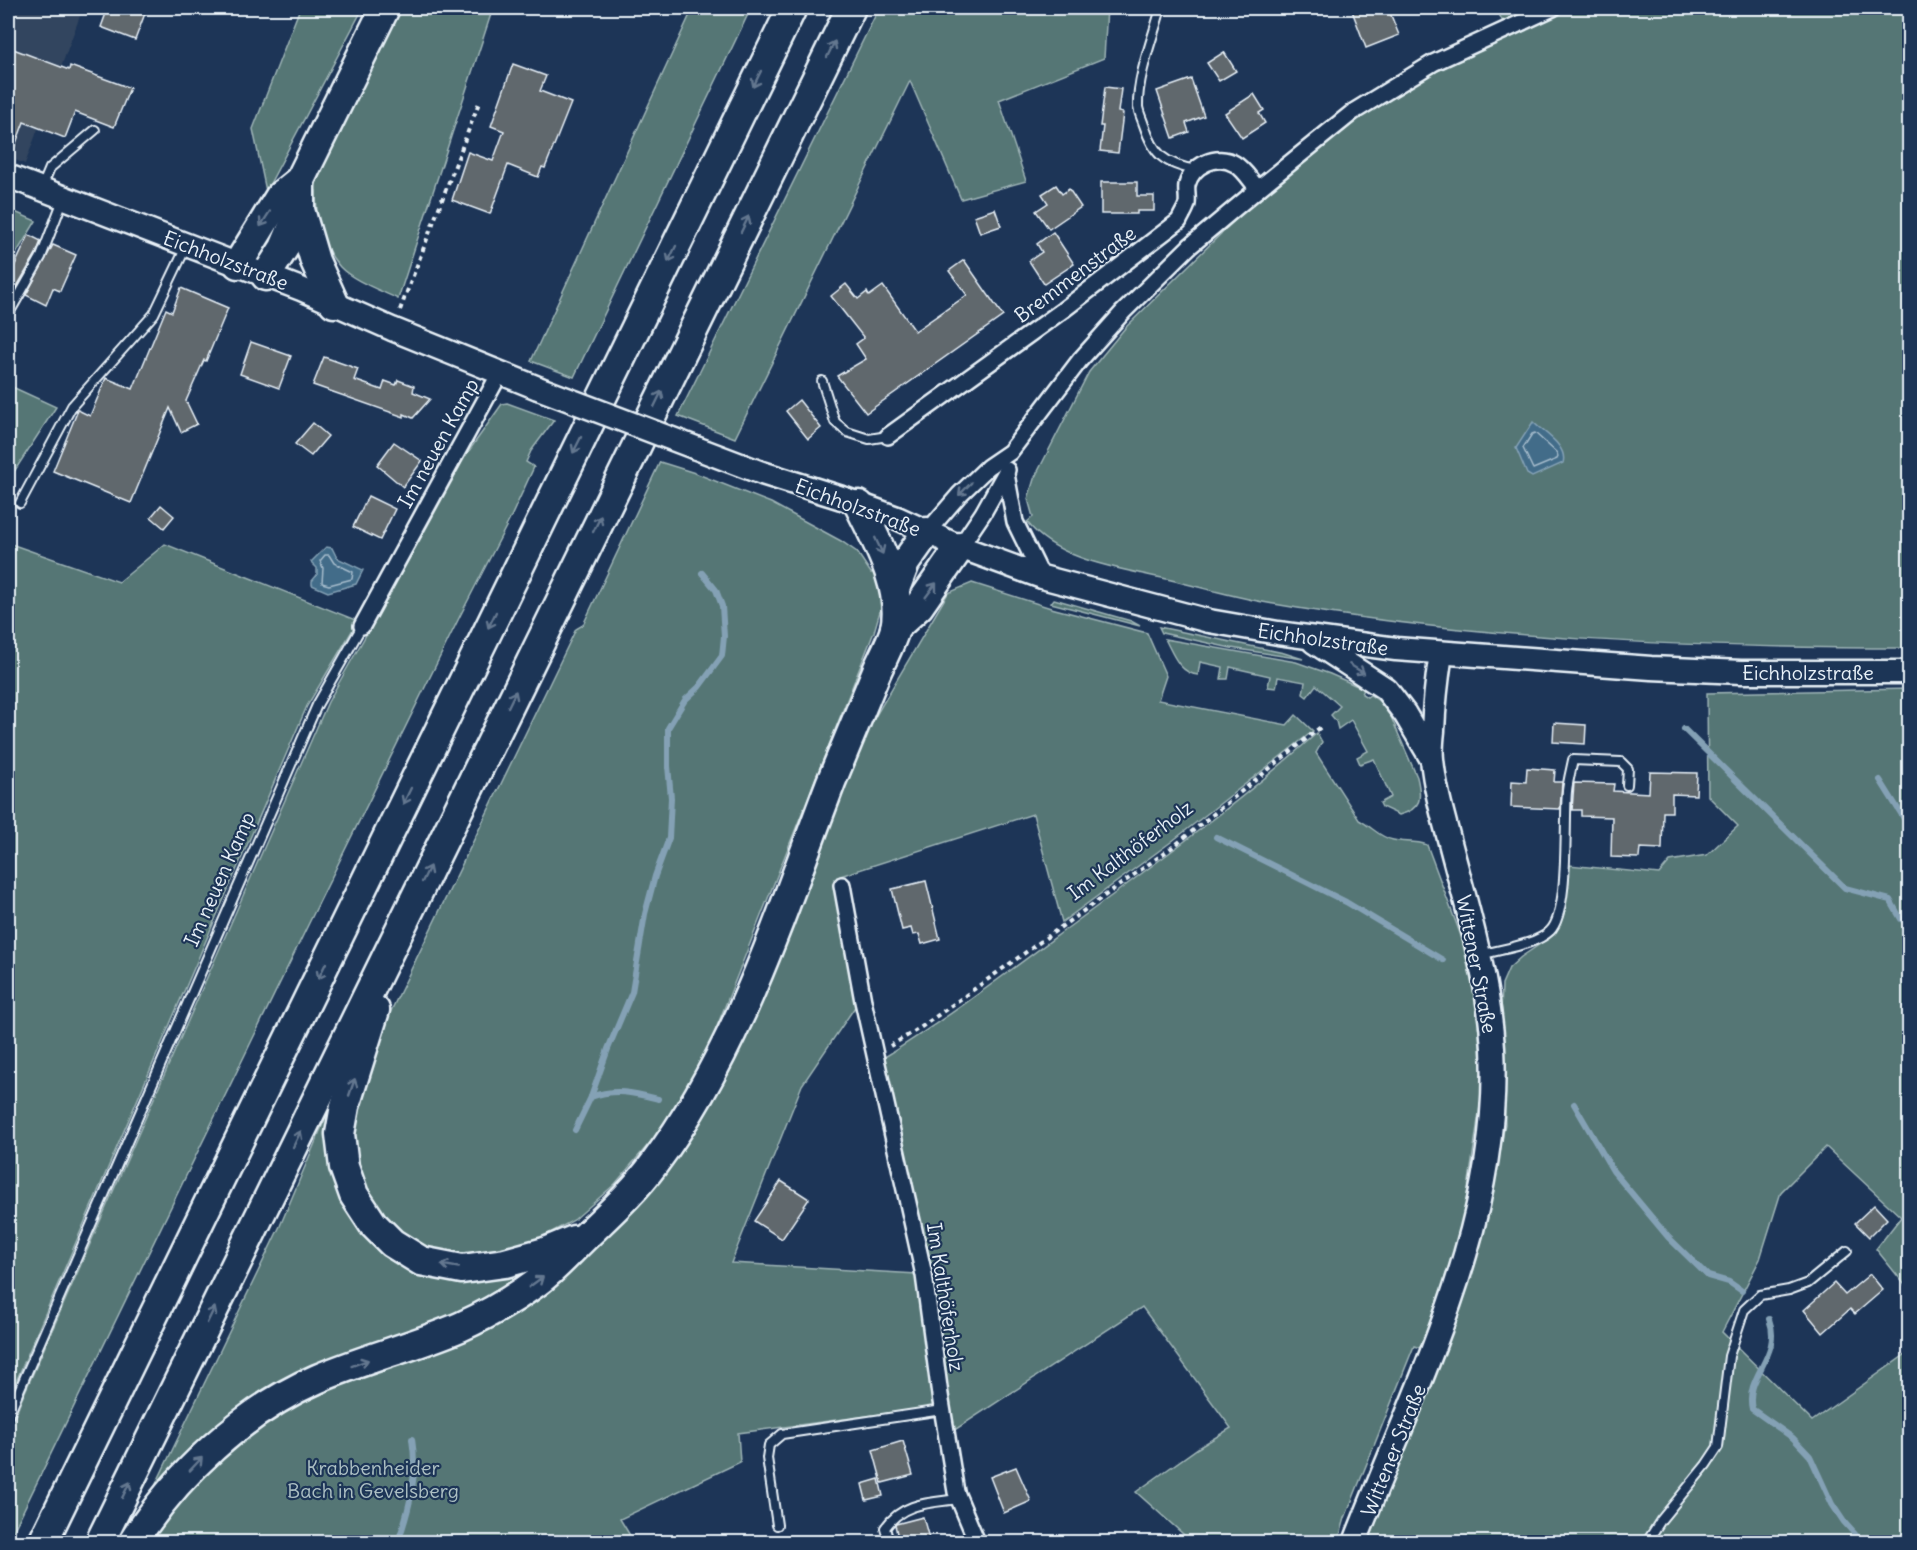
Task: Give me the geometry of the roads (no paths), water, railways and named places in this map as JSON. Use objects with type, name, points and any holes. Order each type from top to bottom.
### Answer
[{"type":"highway","points":[[238,264],[280,196],[300,180],[385,8]]},
{"type":"highway","points":[[42,1542],[792,8]]},
{"type":"highway","points":[[100,1542],[851,8]]},
{"type":"highway","points":[[300,180],[300,210],[315,261],[334,303]]},
{"type":"highway","points":[[266,276],[284,248],[300,210]]},
{"type":"highway","points":[[133,1542],[146,1522],[198,1460],[236,1429],[277,1400],[316,1380],[460,1327],[497,1307],[539,1280],[620,1204],[653,1165],[693,1107],[752,990],[841,757],[895,628],[895,589],[885,560],[859,505]]},
{"type":"highway","points":[[895,589],[905,564],[927,532]]},
{"type":"highway","points":[[895,628],[919,606],[960,547]]},
{"type":"highway","points":[[400,927],[345,1106],[340,1134],[344,1167],[354,1195],[373,1224],[392,1243],[421,1261],[462,1269],[505,1263],[545,1252],[587,1235]]},
{"type":"main road","name":"Eichholzstraße","points":[[8,176],[238,264],[500,374],[762,473],[897,518],[960,547],[1042,577],[1131,602],[1209,621],[1307,638],[1441,653],[1732,671],[1910,672]]},
{"type":"main road","points":[[1307,638],[1386,689],[1405,714],[1431,758]]},
{"type":"main road","name":"Wittener Straße","points":[[1355,1542],[1419,1386],[1465,1254],[1486,1166],[1494,1097],[1488,997],[1431,758],[1434,698],[1441,653]]},
{"type":"street","points":[[927,532],[988,466],[1010,452],[1080,360],[1123,312],[1190,246],[1258,189],[1353,112],[1433,63],[1553,8]]},
{"type":"street","points":[[1196,170],[1210,161],[1225,160],[1237,165],[1258,189]]},
{"type":"street","name":"Bremmenstraße","points":[[888,436],[1063,310],[1179,221],[1187,205],[1186,187],[1191,174],[1196,170]]},
{"type":"street","name":"Im neuen Kamp","points":[[362,626],[500,374]]},
{"type":"street","points":[[960,547],[1006,474],[1010,452]]},
{"type":"street","points":[[1006,474],[1015,522],[1042,577]]},
{"type":"street","name":"Im Kalthöferholz","points":[[842,885],[874,1056],[924,1275],[942,1410],[959,1499],[977,1542]]},
{"type":"lane","points":[[1161,8],[1142,77],[1138,108],[1148,139],[1158,155],[1184,168],[1196,170]]},
{"type":"lane","points":[[42,189],[50,168],[95,130]]},
{"type":"lane","points":[[8,315],[41,257],[64,198]]},
{"type":"lane","points":[[20,503],[72,406],[154,314],[187,244]]},
{"type":"lane","points":[[822,381],[835,422],[848,432],[869,439],[888,436]]},
{"type":"lane","name":"Im neuen Kamp","points":[[8,1416],[317,705],[362,626]]},
{"type":"lane","points":[[1480,956],[1540,938],[1556,924],[1563,880],[1567,791],[1573,760],[1622,762],[1628,768],[1627,785]]},
{"type":"lane","points":[[1647,1542],[1661,1520],[1706,1466],[1718,1447],[1730,1356],[1744,1310],[1760,1295],[1789,1290],[1808,1283],[1846,1251]]},
{"type":"lane","points":[[777,1525],[767,1458],[769,1445],[782,1434],[942,1410]]},
{"type":"lane","points":[[889,1542],[885,1528],[893,1517],[913,1505],[959,1499]]},
{"type":"water","points":[[1533,422],[1559,445],[1564,457],[1563,463],[1532,477],[1527,474],[1516,448]]},
{"type":"water","points":[[326,547],[332,548],[337,558],[363,570],[356,584],[328,592],[312,585],[317,575],[317,568],[311,562]]},
{"type":"waterway","points":[[575,1130],[591,1097],[632,992],[645,914],[655,876],[669,838],[671,798],[668,728],[685,700],[699,687],[722,656],[724,636],[722,606],[716,590],[702,573]]},
{"type":"waterway","points":[[1684,729],[1845,888],[1890,900],[1901,919],[1910,925]]},
{"type":"waterway","points":[[1880,780],[1910,828]]},
{"type":"waterway","points":[[1216,837],[1346,902],[1443,960]]},
{"type":"waterway","points":[[591,1097],[616,1092],[633,1093],[658,1099]]},
{"type":"waterway","points":[[1574,1104],[1613,1171],[1668,1237],[1708,1276],[1729,1282],[1742,1291]]},
{"type":"waterway","points":[[1769,1319],[1772,1332],[1771,1344],[1753,1386],[1752,1409],[1793,1438],[1810,1456],[1832,1504],[1862,1542]]},
{"type":"waterway","points":[[398,1542],[412,1491],[414,1466],[412,1439]]},
{"type":"park label","name":"Krabbenheider Bach in Gevelsberg","points":[[373,1478]]}]
